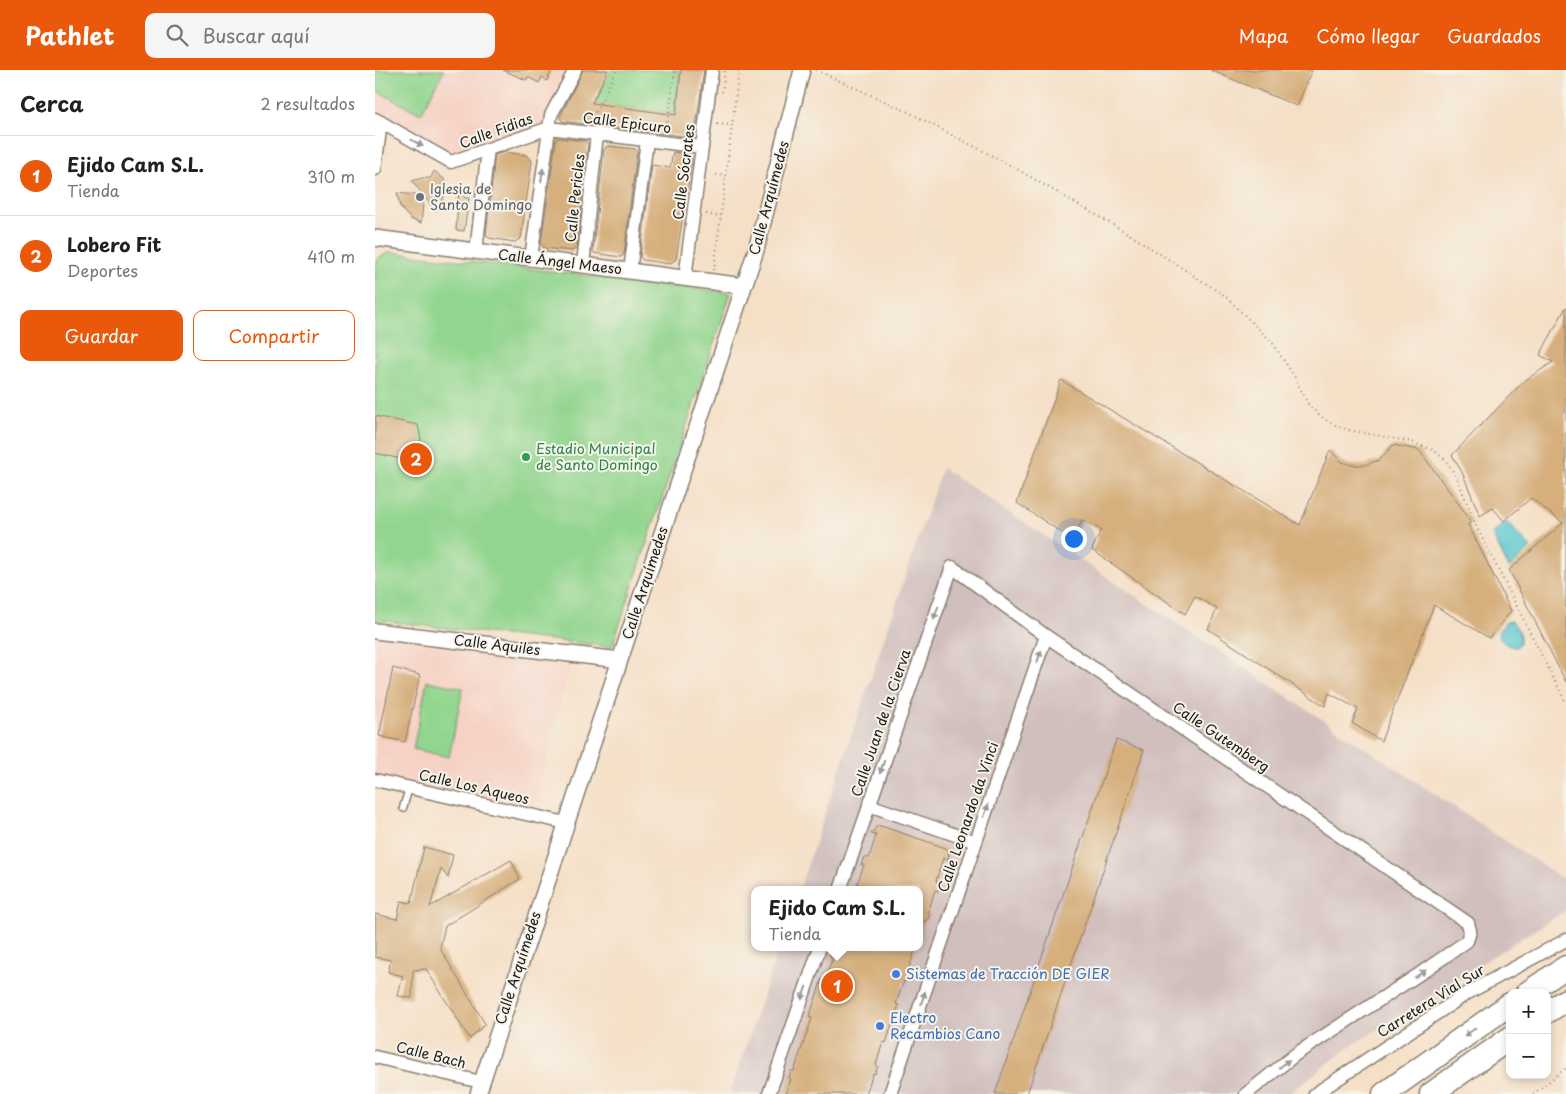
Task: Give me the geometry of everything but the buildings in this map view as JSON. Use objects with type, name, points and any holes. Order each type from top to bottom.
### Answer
[{"type":"highway","points":[[1533,989],[1566,967]]},
{"type":"highway","points":[[1551,1009],[1566,1000]]},
{"type":"highway","points":[[1384,1094],[1506,1007]]},
{"type":"highway","points":[[1431,1094],[1506,1041]]},
{"type":"street","points":[[531,258],[551,115],[575,70]]},
{"type":"street","name":"Calle Sócrates","points":[[685,278],[712,70]]},
{"type":"street","name":"Calle Arquímedes","points":[[479,1088],[756,250],[803,70]]},
{"type":"street","points":[[375,169],[378,120]]},
{"type":"street","name":"Calle Fidias","points":[[378,120],[451,162],[549,128]]},
{"type":"street","name":"Calle Epicuro","points":[[549,128],[702,147]]},
{"type":"street","name":"Calle Pericles","points":[[583,265],[591,133]]},
{"type":"street","points":[[630,271],[647,140]]},
{"type":"street","points":[[476,251],[488,149]]},
{"type":"street","name":"Calle Ángel Maeso","points":[[375,238],[744,286]]},
{"type":"street","name":"Calle Gutemberg","points":[[952,567],[1047,636],[1468,923],[1470,931],[1467,941],[1296,1054],[1246,1094]]},
{"type":"street","name":"Calle Juan de la Cierva","points":[[841,886],[952,567]]},
{"type":"street","name":"Calle Aquiles","points":[[375,631],[619,660]]},
{"type":"street","name":"Calle Leonardo da Vinci","points":[[890,1094],[1047,636]]},
{"type":"street","name":"Calle Los Aqueos","points":[[375,780],[566,823]]},
{"type":"street","points":[[869,805],[976,842]]},
{"type":"street","name":"Carretera Vial Sur","points":[[1315,1094],[1466,994],[1566,940]]},
{"type":"street","points":[[769,1094],[819,951]]},
{"type":"street","name":"Calle Bach","points":[[375,1057],[479,1088]]},
{"type":"lane","points":[[403,808],[409,788]]},
{"type":"path","points":[[591,133],[617,70]]},
{"type":"path","points":[[665,142],[675,70]]},
{"type":"path","points":[[712,281],[739,70]]},
{"type":"path","points":[[816,70],[908,112],[1006,163],[1124,231],[1224,295],[1272,342],[1294,376],[1309,406],[1332,424],[1349,430],[1412,442],[1433,450],[1446,460],[1457,478],[1477,528],[1566,703]]},
{"type":"path","points":[[717,124],[733,125]]},
{"type":"path","points":[[699,172],[726,176]]},
{"type":"path","points":[[694,213],[721,216]]},
{"type":"path","points":[[1533,1094],[1566,1068]]},
{"type":"shaded area","points":[[375,70],[575,70],[549,128],[451,162],[375,119]]},
{"type":"shaded area","points":[[942,468],[1566,881],[1566,910],[1351,1046],[1288,1094],[730,1094],[778,951],[923,951],[923,886],[800,886]]},
{"type":"shaded area","points":[[375,631],[574,654],[532,815],[375,780]]},
{"type":"green space","points":[[375,70],[444,70],[421,114],[375,90]]},
{"type":"green space","points":[[611,70],[680,70],[675,114],[594,104]]},
{"type":"green space","name":"Estadio Municipal de Santo Domingo","points":[[390,252],[731,293],[612,647],[375,620],[375,270],[378,258]]},
{"type":"green space","points":[[427,681],[463,688],[449,757],[413,749]]},
{"type":"water","points":[[1507,522],[1531,548],[1509,568],[1492,534]]},
{"type":"water","points":[[1512,621],[1518,630],[1520,638],[1517,647],[1505,643],[1500,639],[1498,632],[1506,622]]},
{"type":"place","name":"Iglesia de Santo Domingo","points":[[420,197]]},
{"type":"place","name":"Estadio Municipal de Santo Domingo","points":[[526,457]]},
{"type":"place","name":"Lobero Fit","points":[[416,459]]},
{"type":"place","name":"Sistemas de Tracción DE GIER","points":[[896,974]]},
{"type":"place","name":"Ejido Cam S.L.","points":[[837,986]]},
{"type":"place","name":"Electro Recambios Cano","points":[[880,1026]]}]
